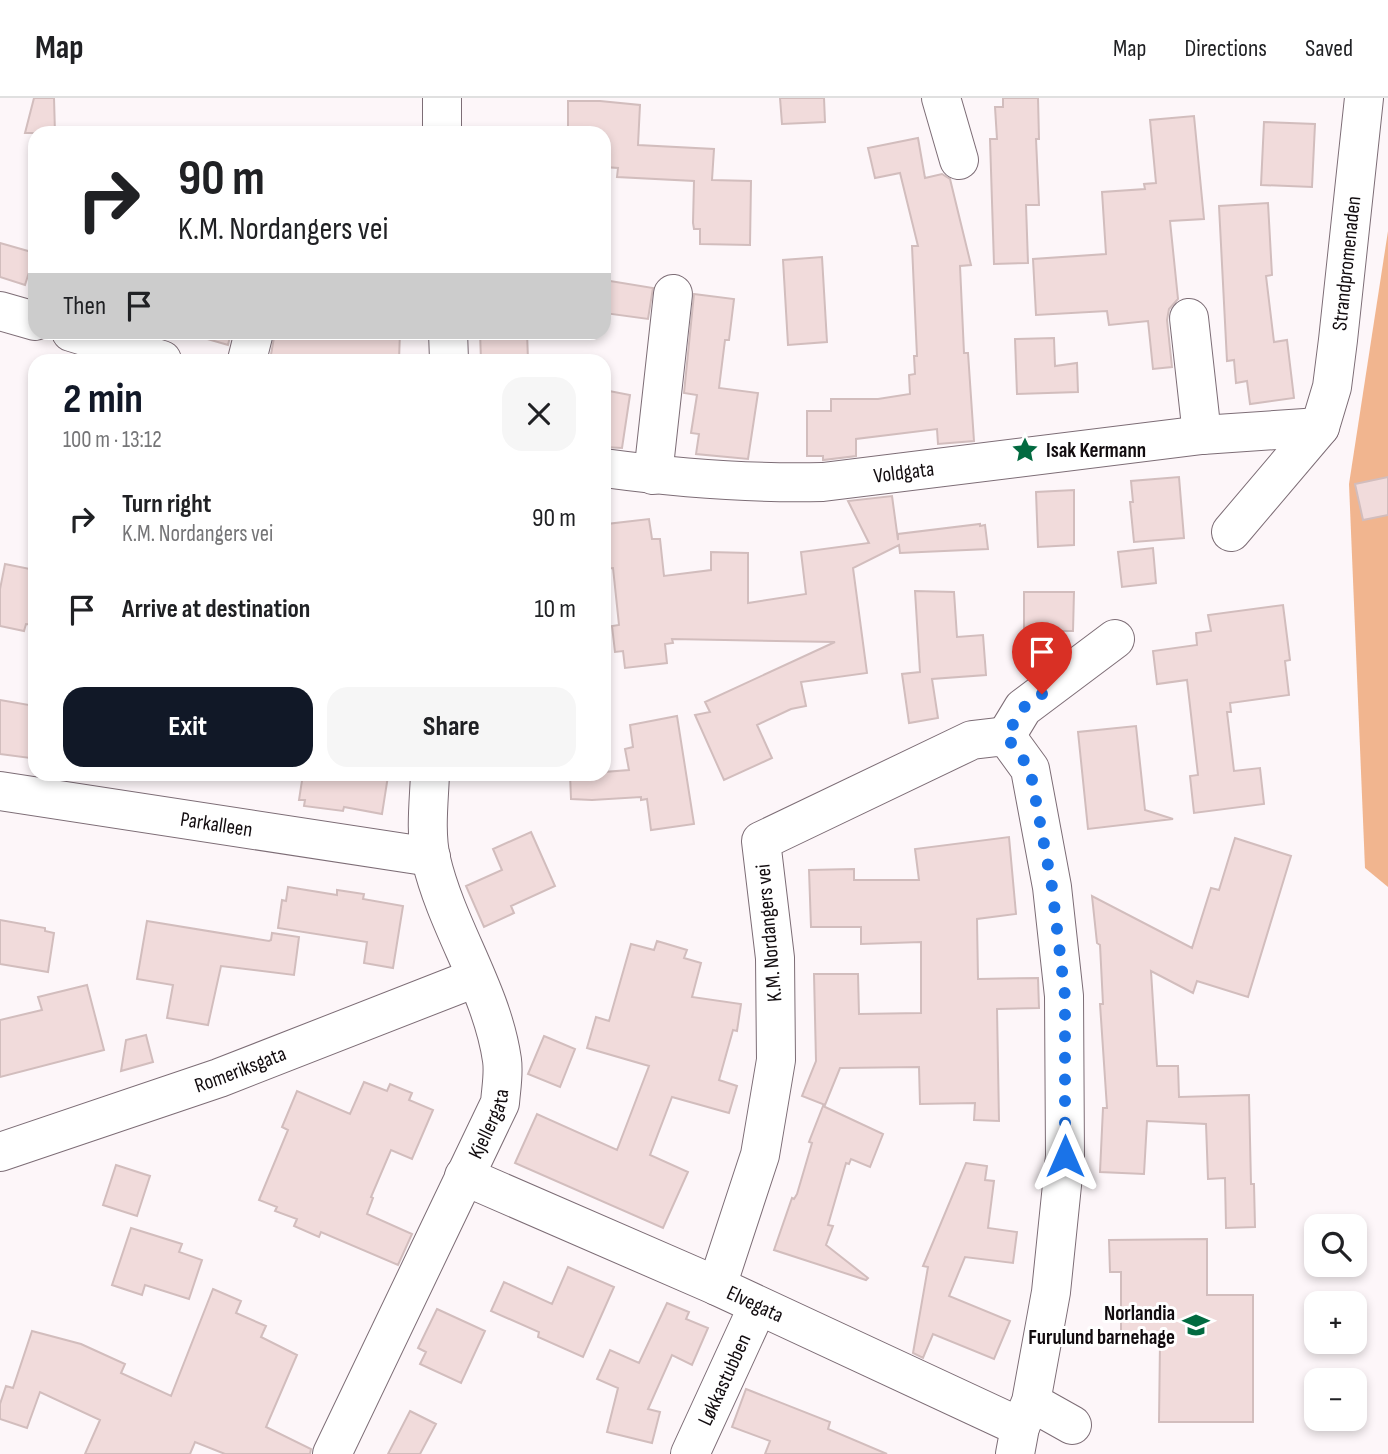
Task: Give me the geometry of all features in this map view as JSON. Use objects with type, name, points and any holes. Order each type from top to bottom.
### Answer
[{"type":"street","points":[[442,98],[442,126]]},
{"type":"street","points":[[941,98],[959,160]]},
{"type":"street","name":"Strandpromenaden","points":[[1320,427],[1332,387],[1364,98]]},
{"type":"street","points":[[653,475],[673,295]]},
{"type":"street","points":[[0,311],[28,319]]},
{"type":"street","points":[[1189,318],[1202,435]]},
{"type":"street","points":[[97,340],[142,354]]},
{"type":"street","points":[[1231,532],[1320,427]]},
{"type":"street","name":"Voldgata","points":[[611,469],[763,484],[823,482],[1202,435],[1320,427]]},
{"type":"street","points":[[1022,1428],[1051,1292],[1065,1156],[1065,996],[1052,887],[1030,769],[1006,736],[1023,708],[1115,639]]},
{"type":"street","name":"K.M. Nordangers vei","points":[[717,1286],[760,1155],[776,1060],[775,957],[761,841],[972,740],[1006,736]]},
{"type":"street","name":"Kjellergata","points":[[332,1454],[500,1103],[502,1063],[494,1024],[442,895],[431,857],[430,781]]},
{"type":"street","name":"Parkalleen","points":[[0,791],[431,857]]},
{"type":"street","name":"Romeriksgata","points":[[0,1152],[219,1078],[475,978]]},
{"type":"street","name":"Elvegata","points":[[464,1176],[717,1286],[1022,1428],[1072,1424]]},
{"type":"street","name":"Løkkastubben","points":[[690,1454],[758,1306]]},
{"type":"shaded area","points":[[1388,231],[1388,887],[1365,868],[1349,484]]},
{"type":"building","points":[[34,98],[54,98],[55,126],[28,126],[28,133],[25,133]]},
{"type":"building","points":[[780,98],[824,98],[825,122],[782,124]]},
{"type":"building","points":[[1003,98],[1038,98],[1039,139],[1036,139],[1039,205],[1026,205],[1028,263],[994,264],[990,139],[997,139],[995,107],[1003,107]]},
{"type":"building","points":[[568,101],[640,105],[638,145],[714,149],[712,180],[751,181],[750,245],[700,244],[700,229],[694,229],[693,223],[694,181],[617,177],[618,168],[611,168],[611,126],[568,126]]},
{"type":"building","points":[[1194,116],[1204,219],[1170,221],[1178,299],[1169,309],[1167,320],[1172,367],[1153,369],[1148,321],[1109,325],[1107,311],[1036,315],[1033,259],[1106,254],[1102,192],[1145,189],[1144,184],[1156,183],[1150,120]]},
{"type":"building","points":[[1264,122],[1315,124],[1312,187],[1261,185]]},
{"type":"building","points":[[918,138],[925,178],[942,174],[950,179],[971,265],[960,266],[964,353],[968,353],[974,441],[938,444],[937,429],[856,439],[856,456],[823,460],[823,456],[807,456],[807,411],[831,411],[831,399],[878,399],[910,394],[909,375],[915,374],[914,356],[917,356],[912,246],[918,246],[900,173],[875,178],[868,148]]},
{"type":"building","points":[[1268,203],[1272,275],[1266,276],[1274,342],[1287,340],[1294,398],[1250,404],[1247,381],[1236,383],[1234,360],[1227,361],[1219,206]]},
{"type":"building","points":[[0,243],[28,251],[28,275],[25,285],[0,277]]},
{"type":"building","points":[[822,257],[827,342],[788,345],[783,260]]},
{"type":"building","points":[[611,281],[653,288],[648,319],[611,314]]},
{"type":"building","points":[[694,294],[734,299],[719,388],[758,393],[748,459],[696,454],[699,434],[691,433],[697,395],[684,393]]},
{"type":"building","points":[[1054,338],[1055,366],[1077,363],[1078,392],[1017,394],[1015,339]]},
{"type":"building","points":[[211,340],[229,340],[228,345]]},
{"type":"building","points":[[274,340],[400,340],[399,354],[271,354]]},
{"type":"building","points":[[480,340],[527,340],[528,354],[481,354]]},
{"type":"building","points":[[611,391],[630,395],[622,448],[611,447]]},
{"type":"building","points":[[1179,477],[1184,538],[1134,542],[1131,481]]},
{"type":"building","points":[[1388,477],[1388,515],[1363,520],[1355,484]]},
{"type":"building","points":[[1074,490],[1074,545],[1038,547],[1036,492]]},
{"type":"building","points":[[892,496],[898,540],[898,534],[985,525],[988,549],[900,553],[899,545],[853,568],[867,673],[801,682],[806,706],[791,709],[757,725],[772,758],[724,780],[695,715],[710,712],[705,702],[835,642],[672,639],[673,643],[665,644],[667,663],[625,668],[623,651],[615,652],[612,626],[619,625],[611,568],[611,524],[649,519],[652,539],[660,539],[664,576],[711,570],[711,552],[748,553],[748,603],[806,594],[801,552],[869,543],[848,501]]},
{"type":"building","points":[[1153,548],[1156,583],[1122,587],[1118,552]]},
{"type":"building","points":[[5,564],[28,569],[28,624],[24,631],[0,626],[0,589]]},
{"type":"building","points":[[915,591],[954,592],[957,637],[983,635],[986,675],[932,679],[938,718],[909,723],[902,674],[920,672]]},
{"type":"building","points":[[1024,592],[1074,592],[1073,631],[1061,631],[1061,636],[1037,636],[1036,630],[1024,631]]},
{"type":"building","points":[[1283,605],[1290,660],[1285,661],[1289,695],[1230,703],[1231,712],[1227,712],[1234,771],[1260,768],[1264,804],[1194,813],[1190,776],[1198,775],[1187,680],[1157,684],[1153,651],[1197,645],[1196,633],[1211,631],[1208,615]]},
{"type":"building","points":[[0,700],[28,705],[28,758],[0,754]]},
{"type":"building","points":[[677,716],[694,824],[651,830],[647,799],[641,800],[641,797],[571,799],[570,781],[611,781],[611,771],[629,770],[625,749],[633,747],[630,725]]},
{"type":"building","points":[[1136,726],[1145,810],[1173,819],[1088,829],[1078,732]]},
{"type":"building","points":[[302,781],[387,781],[382,814],[344,807],[343,811],[304,806],[305,800],[299,800]]},
{"type":"building","points":[[531,832],[555,886],[511,906],[514,913],[484,927],[466,886],[502,870],[493,849]]},
{"type":"building","points":[[1009,837],[1016,914],[977,919],[978,979],[1038,978],[1039,1008],[997,1009],[999,1121],[974,1120],[975,1103],[920,1104],[919,1067],[840,1068],[825,1105],[802,1096],[816,1061],[814,974],[858,974],[859,1014],[921,1013],[921,942],[861,944],[861,927],[811,927],[809,870],[854,869],[854,880],[919,880],[915,849]]},
{"type":"building","points":[[1235,838],[1291,856],[1248,997],[1197,981],[1193,993],[1151,971],[1157,1066],[1178,1066],[1179,1097],[1249,1095],[1255,1227],[1226,1228],[1225,1178],[1208,1179],[1206,1124],[1147,1121],[1144,1174],[1100,1172],[1103,1108],[1107,1108],[1100,1004],[1103,1004],[1100,945],[1097,943],[1092,896],[1192,948],[1211,888],[1219,890]]},
{"type":"building","points":[[288,887],[337,895],[337,890],[364,894],[363,899],[403,906],[393,968],[364,963],[367,942],[278,928],[282,900],[286,901]]},
{"type":"building","points":[[0,920],[45,928],[45,931],[54,933],[48,972],[0,964]]},
{"type":"building","points":[[147,921],[269,941],[272,933],[299,937],[294,975],[221,966],[208,1025],[167,1018],[173,985],[137,979]]},
{"type":"building","points":[[657,941],[687,950],[684,958],[701,963],[692,997],[741,1004],[737,1031],[733,1030],[719,1080],[737,1086],[729,1113],[672,1097],[650,1155],[688,1172],[663,1228],[515,1163],[537,1114],[617,1150],[649,1066],[587,1048],[596,1017],[609,1021],[631,944],[654,950]]},
{"type":"building","points":[[87,985],[104,1050],[0,1077],[0,1020],[42,1010],[38,997]]},
{"type":"building","points":[[146,1035],[153,1062],[121,1071],[126,1040]]},
{"type":"building","points":[[544,1036],[575,1049],[560,1087],[528,1074]]},
{"type":"building","points":[[364,1082],[387,1091],[390,1084],[412,1093],[409,1100],[433,1110],[412,1159],[391,1150],[371,1197],[373,1198],[367,1214],[412,1234],[398,1265],[321,1232],[319,1237],[294,1226],[297,1219],[275,1211],[277,1207],[259,1200],[288,1130],[282,1127],[297,1091],[350,1114]]},
{"type":"building","points":[[823,1106],[883,1134],[870,1167],[851,1159],[849,1164],[846,1163],[828,1225],[833,1226],[826,1245],[868,1278],[866,1280],[774,1250],[792,1198],[797,1194],[812,1143],[809,1142]]},
{"type":"building","points":[[966,1163],[987,1166],[985,1180],[994,1181],[988,1228],[1017,1232],[1013,1263],[965,1257],[949,1296],[1010,1321],[994,1359],[933,1334],[923,1358],[913,1353],[928,1267],[923,1266]]},
{"type":"building","points":[[116,1165],[150,1176],[137,1216],[103,1205]]},
{"type":"building","points":[[131,1228],[182,1244],[179,1252],[202,1260],[189,1299],[145,1285],[142,1295],[112,1285]]},
{"type":"building","points":[[1207,1239],[1207,1295],[1253,1295],[1253,1422],[1159,1422],[1160,1342],[1121,1342],[1121,1272],[1110,1272],[1109,1240]]},
{"type":"building","points":[[568,1267],[614,1287],[583,1357],[538,1337],[539,1332],[491,1311],[504,1282],[552,1304]]},
{"type":"building","points":[[213,1289],[241,1301],[236,1313],[266,1326],[261,1337],[297,1355],[266,1427],[311,1449],[310,1454],[225,1454],[195,1442],[190,1454],[85,1454],[100,1420],[40,1392],[27,1428],[0,1419],[0,1404],[6,1386],[13,1388],[32,1331],[81,1344],[125,1364],[121,1373],[171,1396]]},
{"type":"building","points":[[667,1303],[689,1312],[686,1319],[708,1328],[692,1365],[672,1355],[648,1409],[660,1412],[652,1443],[607,1432],[618,1388],[597,1379],[610,1350],[639,1363]]},
{"type":"building","points":[[437,1309],[485,1331],[461,1383],[420,1364],[426,1352],[418,1348]]},
{"type":"building","points":[[746,1389],[830,1422],[828,1429],[887,1454],[765,1454],[770,1441],[732,1427]]},
{"type":"building","points":[[410,1411],[436,1424],[420,1454],[388,1454]]},
{"type":"place","name":"Isak Kermann","points":[[1025,450]]},
{"type":"place","name":"Norlandia Furulund barnehage","points":[[1196,1325]]},
{"type":"route","points":[[1042,694],[1023,708],[1006,736],[1030,769],[1052,887],[1065,996],[1065,1156]]}]
